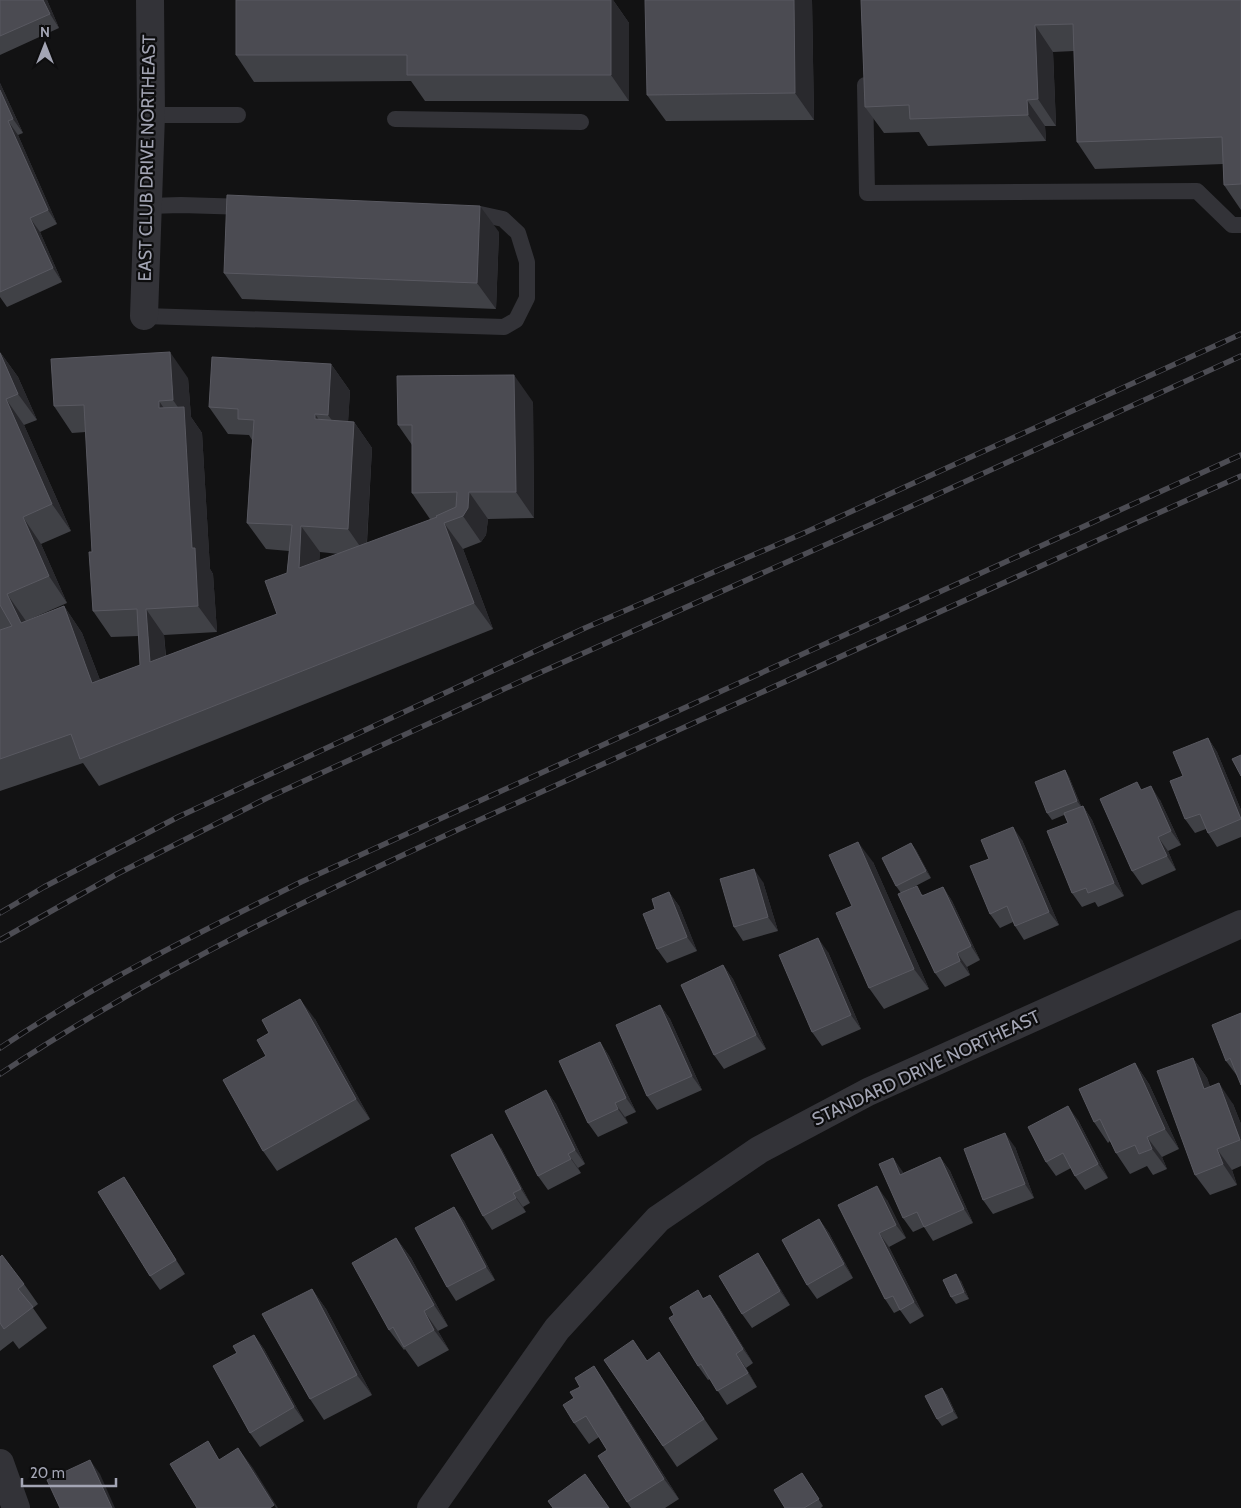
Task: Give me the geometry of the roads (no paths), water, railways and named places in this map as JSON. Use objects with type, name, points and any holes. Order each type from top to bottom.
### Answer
[{"type":"street","name":"EAST CLUB DRIVE NORTHEAST","points":[[144,316],[151,116],[150,0]]},
{"type":"street","name":"STANDARD DRIVE NORTHEAST","points":[[431,1508],[557,1329],[658,1219],[759,1150],[868,1092],[1241,924]]},
{"type":"street","points":[[0,1463],[16,1508]]},
{"type":"lane","points":[[865,68],[867,193],[1198,191],[1232,225],[1241,224]]},
{"type":"lane","points":[[151,116],[238,116]]},
{"type":"lane","points":[[395,119],[581,122]]},
{"type":"lane","points":[[148,206],[181,205],[261,208]]},
{"type":"lane","points":[[144,316],[504,327],[516,320],[527,298],[527,262],[518,233],[503,219],[480,214],[450,213]]},
{"type":"railway","points":[[0,913],[44,887],[178,817],[585,628],[804,533],[1241,334]]},
{"type":"railway","points":[[0,940],[117,874],[267,798],[1241,356]]},
{"type":"railway","points":[[0,1048],[110,981],[301,882],[1241,455]]},
{"type":"railway","points":[[0,1074],[71,1029],[145,986],[219,946],[371,870],[1241,476]]}]
